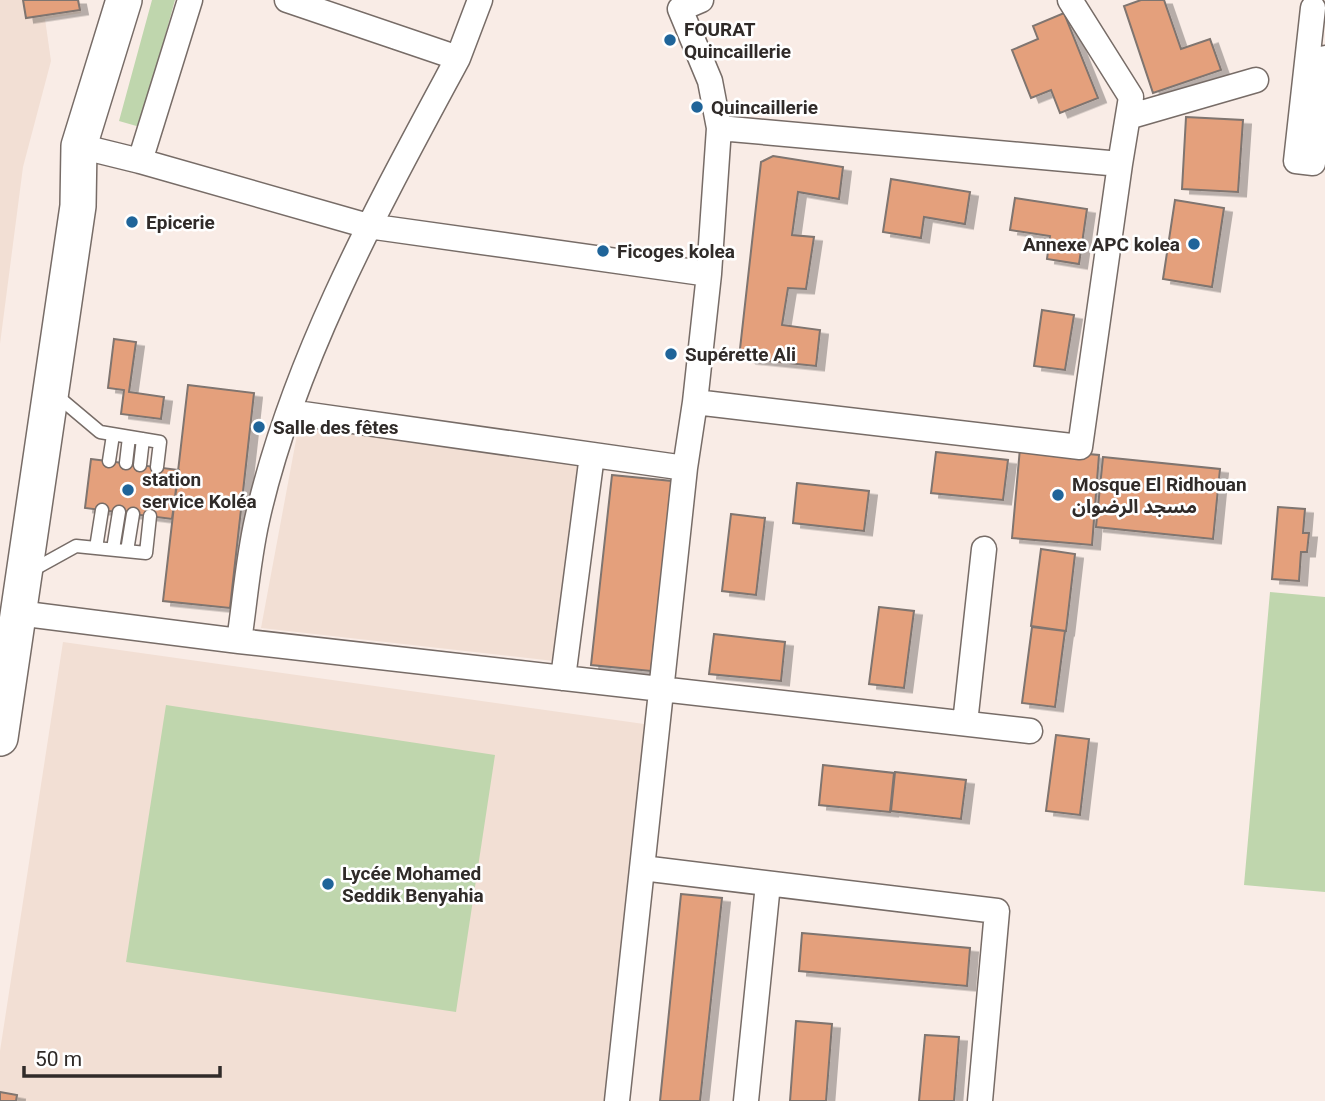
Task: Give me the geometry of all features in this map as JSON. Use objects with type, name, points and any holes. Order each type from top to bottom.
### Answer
[{"type":"main road","points":[[0,738],[78,206],[79,146],[124,0]]},
{"type":"street","points":[[140,160],[190,0]]},
{"type":"street","points":[[287,0],[458,58]]},
{"type":"street","points":[[239,641],[257,520],[289,412],[368,226],[458,58],[480,0]]},
{"type":"street","points":[[695,402],[1080,447],[1131,97],[1069,0]]},
{"type":"street","points":[[617,1101],[685,468],[709,274],[719,128],[710,81],[684,2]]},
{"type":"street","points":[[1316,5],[1320,47]]},
{"type":"street","points":[[1128,117],[1256,80]]},
{"type":"street","points":[[719,128],[1120,164]]},
{"type":"street","points":[[79,146],[140,160],[368,226],[709,274]]},
{"type":"street","points":[[289,412],[685,468]]},
{"type":"street","points":[[563,678],[592,454]]},
{"type":"street","points":[[965,723],[984,549]]},
{"type":"street","points":[[18,612],[239,641],[1030,731]]},
{"type":"street","points":[[642,868],[997,911],[980,1101]]},
{"type":"street","points":[[746,1101],[768,884]]},
{"type":"lane","points":[[51,390],[100,432],[160,442],[157,467]]},
{"type":"lane","points":[[109,461],[113,435]]},
{"type":"lane","points":[[125,463],[129,437]]},
{"type":"lane","points":[[140,465],[143,439]]},
{"type":"lane","points":[[96,548],[102,510]]},
{"type":"lane","points":[[113,549],[119,512]]},
{"type":"lane","points":[[127,551],[133,514]]},
{"type":"lane","points":[[22,576],[76,545],[146,553],[150,516]]},
{"type":"shaded area","points":[[0,0],[80,0],[81,13],[45,19],[51,61],[23,167],[0,344]]},
{"type":"shaded area","points":[[299,424],[581,466],[554,661],[261,628]]},
{"type":"shaded area","name":"Lycée Mohamed Seddik Benyahia","points":[[63,642],[644,724],[610,1101],[0,1101],[0,1051]]},
{"type":"green space","points":[[152,0],[175,0],[140,127],[119,121]]},
{"type":"green space","points":[[1270,592],[1325,597],[1325,892],[1244,885]]},
{"type":"green space","points":[[166,705],[495,755],[456,1012],[126,962]]},
{"type":"building","points":[[23,0],[78,0],[80,10],[26,18]]},
{"type":"building","points":[[1141,0],[1164,0],[1181,49],[1210,39],[1221,70],[1153,93],[1124,6]]},
{"type":"building","points":[[1064,13],[1098,98],[1060,113],[1051,90],[1031,98],[1012,50],[1038,39],[1033,26]]},
{"type":"building","points":[[1186,117],[1243,120],[1238,192],[1182,189]]},
{"type":"building","points":[[773,156],[843,167],[839,199],[798,192],[792,235],[814,237],[806,289],[788,288],[782,325],[820,330],[816,366],[748,359],[740,349],[761,162]]},
{"type":"building","points":[[891,179],[970,192],[965,224],[924,217],[921,238],[883,232]]},
{"type":"building","points":[[1015,198],[1087,209],[1079,264],[1047,259],[1050,236],[1010,230]]},
{"type":"building","name":"Annexe APC kolea","points":[[1175,200],[1224,208],[1212,287],[1163,279]]},
{"type":"building","points":[[1042,310],[1074,315],[1065,370],[1034,366]]},
{"type":"building","points":[[114,339],[136,342],[129,392],[164,397],[161,419],[121,414],[124,390],[108,388]]},
{"type":"building","points":[[188,385],[254,393],[230,608],[163,601]]},
{"type":"building","points":[[1020,448],[1099,455],[1092,545],[1012,538]]},
{"type":"building","points":[[936,452],[1008,460],[1003,500],[931,493]]},
{"type":"building","points":[[1103,457],[1220,469],[1213,539],[1096,527]]},
{"type":"building","points":[[91,459],[179,470],[172,519],[85,508]]},
{"type":"building","points":[[612,475],[672,481],[651,671],[591,665]]},
{"type":"building","points":[[797,483],[869,491],[864,531],[793,523]]},
{"type":"building","points":[[1278,507],[1305,509],[1303,533],[1309,533],[1307,552],[1301,552],[1299,581],[1272,579]]},
{"type":"building","points":[[731,514],[765,518],[756,595],[722,591]]},
{"type":"building","points":[[1041,549],[1075,554],[1066,631],[1031,626]]},
{"type":"building","points":[[879,607],[914,611],[904,688],[869,684]]},
{"type":"building","points":[[1032,627],[1065,631],[1055,707],[1022,703]]},
{"type":"building","points":[[714,634],[785,642],[781,681],[709,674]]},
{"type":"building","points":[[1056,735],[1089,739],[1080,815],[1046,811]]},
{"type":"building","points":[[823,765],[894,773],[890,812],[819,805]]},
{"type":"building","points":[[895,772],[966,780],[961,819],[891,811]]},
{"type":"building","points":[[681,894],[722,898],[700,1101],[660,1101]]},
{"type":"building","points":[[802,933],[970,948],[967,986],[799,971]]},
{"type":"building","points":[[796,1021],[832,1024],[826,1101],[790,1101]]},
{"type":"building","points":[[925,1035],[959,1037],[954,1101],[919,1101]]},
{"type":"building","points":[[0,1092],[17,1095],[16,1101],[0,1101]]},
{"type":"place","name":"FOURAT Quincaillerie","points":[[670,40]]},
{"type":"place","name":"Quincaillerie","points":[[697,107]]},
{"type":"place","name":"Epicerie","points":[[132,222]]},
{"type":"place","name":"Annexe APC kolea","points":[[1194,244]]},
{"type":"place","name":"Ficoges kolea","points":[[603,251]]},
{"type":"place","name":"Supérette Ali","points":[[671,354]]},
{"type":"place","name":"Salle des fêtes","points":[[259,427]]},
{"type":"place","name":"station service Koléa","points":[[128,490]]},
{"type":"place","name":"Mosque El Ridhouan مسجد الرضوان","points":[[1058,495]]},
{"type":"place","name":"Lycée Mohamed Seddik Benyahia","points":[[328,884]]}]
